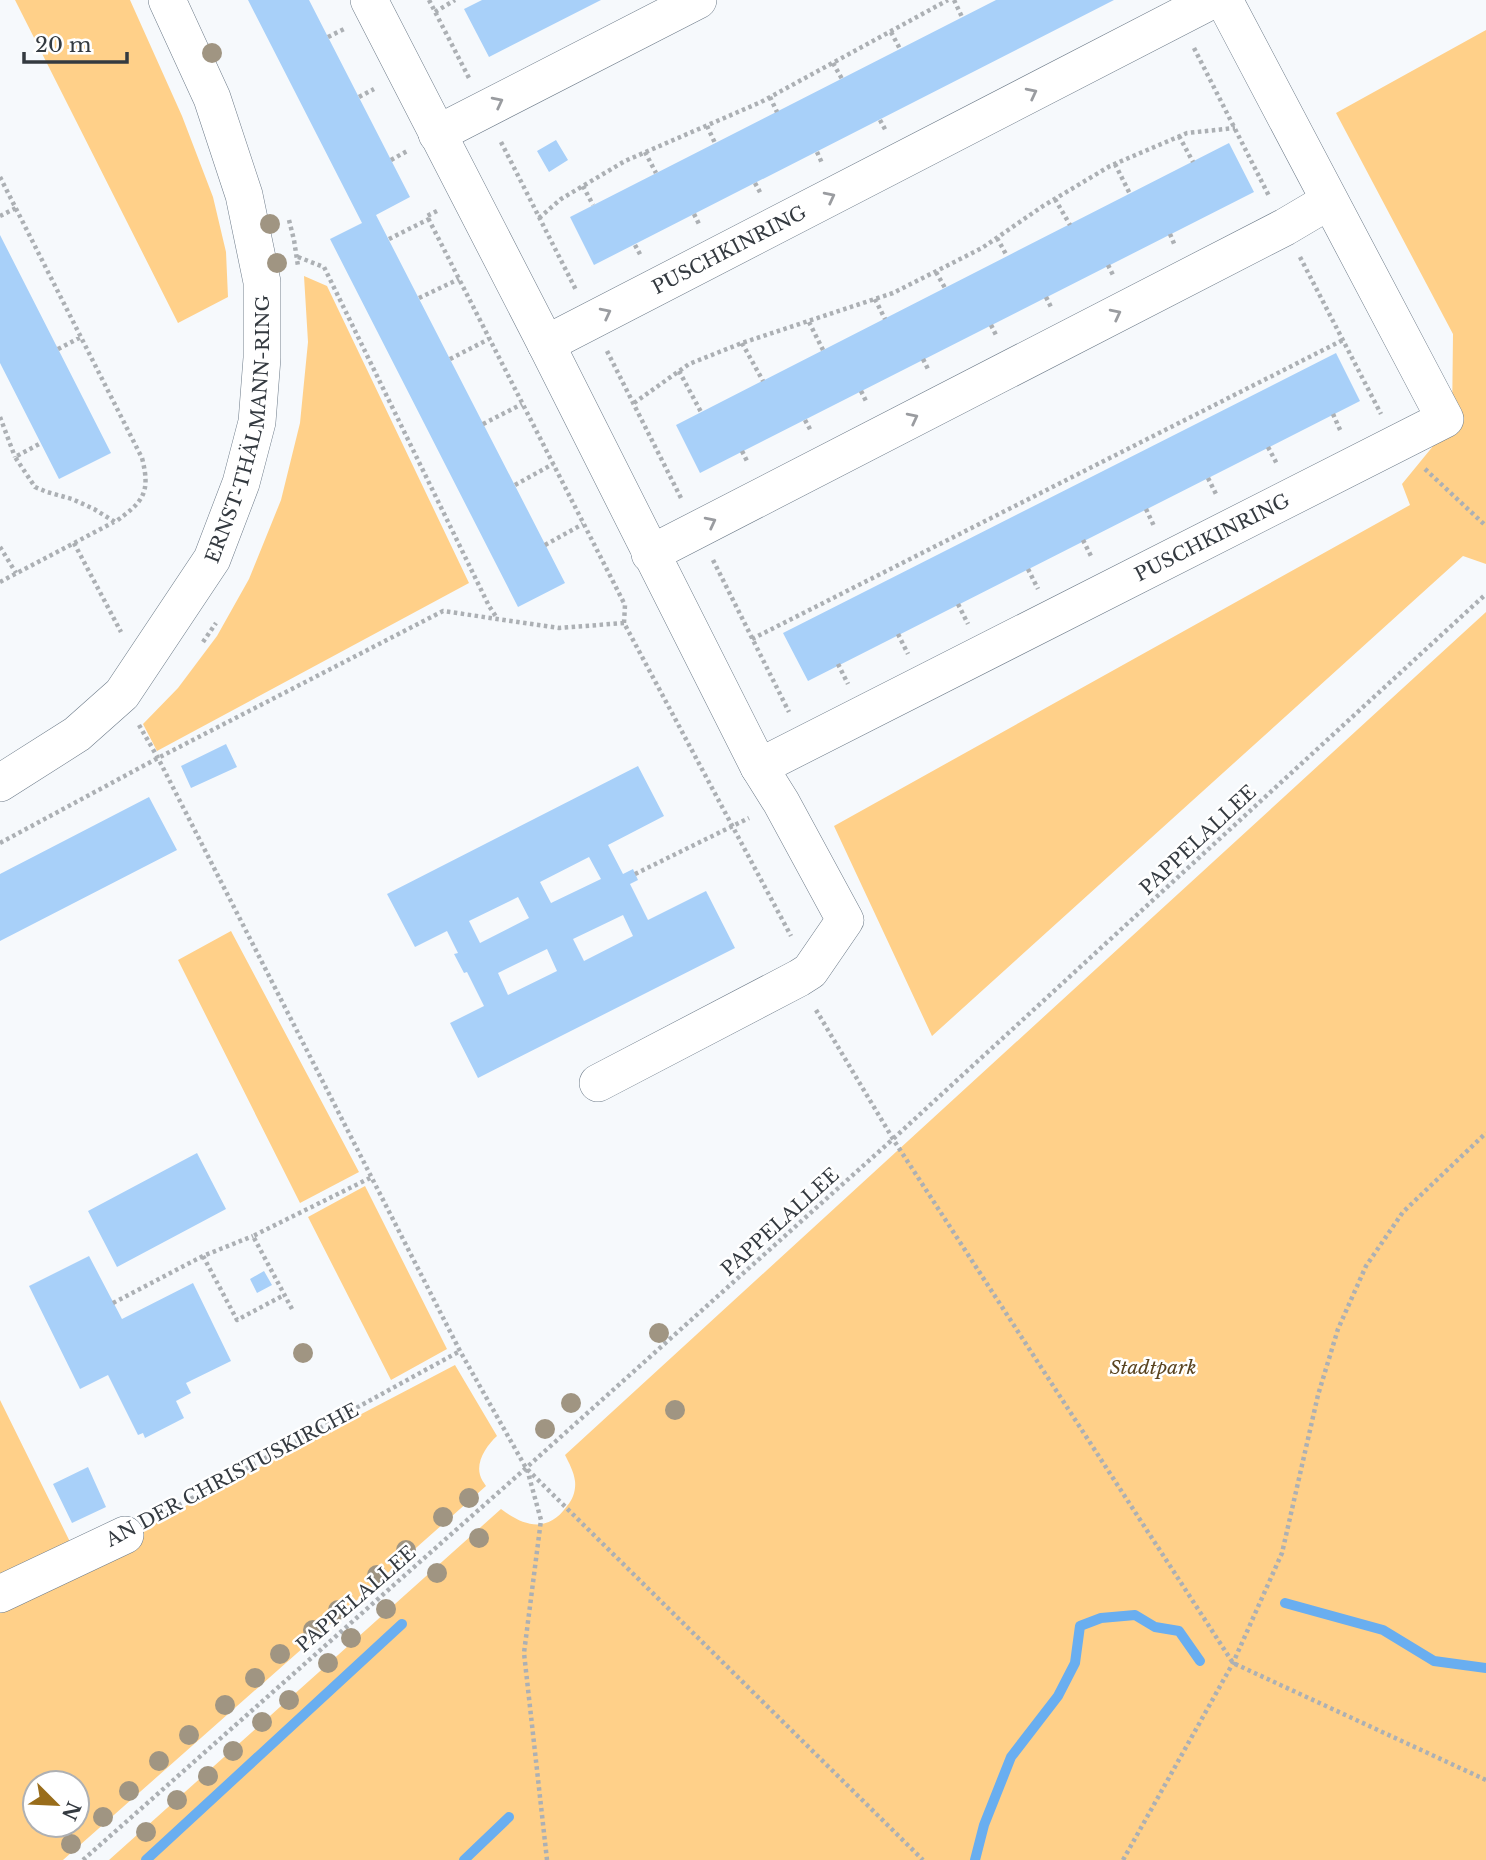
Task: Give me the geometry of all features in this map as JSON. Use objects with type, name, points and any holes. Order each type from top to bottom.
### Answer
[{"type":"street","name":"ERNST-THÄLMANN-RING","points":[[0,783],[77,734],[122,694],[212,559],[241,483],[257,422],[262,358],[262,282],[244,195],[212,98],[167,0]]},
{"type":"street","points":[[369,0],[760,767],[845,920],[805,975],[598,1083]]},
{"type":"street","points":[[437,134],[698,0]]},
{"type":"street","name":"PUSCHKINRING","points":[[546,344],[1212,0]]},
{"type":"street","name":"PUSCHKINRING","points":[[760,767],[1445,419],[1224,0]]},
{"type":"street","points":[[650,554],[1285,227],[1329,201]]},
{"type":"street","name":"AN DER CHRISTUSKIRCHE","points":[[0,1594],[125,1535]]},
{"type":"path","points":[[429,0],[807,743]]},
{"type":"path","points":[[435,12],[455,0]]},
{"type":"path","points":[[539,218],[561,199],[625,161],[770,97],[948,0]]},
{"type":"path","points":[[954,0],[962,17]]},
{"type":"path","points":[[1178,17],[1396,444],[1486,526]]},
{"type":"path","points":[[891,32],[900,49]]},
{"type":"path","points":[[833,63],[842,79]]},
{"type":"path","points":[[770,97],[777,111]]},
{"type":"path","points":[[707,126],[715,143]]},
{"type":"path","points":[[634,403],[689,364],[742,343],[893,293],[936,272],[982,248],[1055,199],[1115,164],[1187,133],[1235,128]]},
{"type":"path","points":[[1179,136],[1193,162]]},
{"type":"path","points":[[645,152],[656,173]]},
{"type":"path","points":[[1115,164],[1130,194]]},
{"type":"path","points":[[0,177],[142,458],[147,476],[144,492],[135,508],[115,522],[0,582]]},
{"type":"path","points":[[583,186],[593,205]]},
{"type":"path","points":[[1055,199],[1070,225]]},
{"type":"path","points":[[0,216],[16,208]]},
{"type":"path","points":[[438,210],[427,216],[625,606],[624,623],[733,826],[805,975],[822,1023],[893,1139],[1233,1663],[1486,1780]]},
{"type":"path","points":[[389,239],[429,219]]},
{"type":"path","points":[[997,238],[1007,256]]},
{"type":"path","points":[[298,257],[324,267],[497,619]]},
{"type":"path","points":[[936,272],[945,288]]},
{"type":"path","points":[[419,298],[459,279]]},
{"type":"path","points":[[875,299],[885,319]]},
{"type":"path","points":[[808,321],[823,350]]},
{"type":"path","points":[[58,349],[81,337]]},
{"type":"path","points":[[450,359],[489,339]]},
{"type":"path","points":[[752,639],[1343,340]]},
{"type":"path","points":[[742,343],[763,381]]},
{"type":"path","points":[[679,371],[701,412]]},
{"type":"path","points":[[483,424],[522,404]]},
{"type":"path","points":[[1333,414],[1343,435]]},
{"type":"path","points":[[0,417],[15,457],[35,486],[72,499],[115,522]]},
{"type":"path","points":[[15,457],[41,443]]},
{"type":"path","points":[[1268,447],[1279,468]]},
{"type":"path","points":[[514,485],[553,464]]},
{"type":"path","points":[[1208,478],[1218,498]]},
{"type":"path","points":[[1146,509],[1156,530]]},
{"type":"path","points":[[545,545],[583,524]]},
{"type":"path","points":[[1083,540],[1094,562]]},
{"type":"path","points":[[74,543],[125,640]]},
{"type":"path","points":[[0,547],[16,573]]},
{"type":"path","points":[[1028,569],[1038,589]]},
{"type":"path","name":"PAPPELALLEE","points":[[83,1860],[893,1139],[1486,594]]},
{"type":"path","points":[[958,604],[969,624]]},
{"type":"path","points":[[0,843],[443,611],[559,628],[624,623]]},
{"type":"path","points":[[898,634],[909,655]]},
{"type":"path","points":[[838,664],[848,685]]},
{"type":"path","points":[[122,694],[158,758],[460,1351],[526,1468],[541,1520],[524,1654],[547,1860]]},
{"type":"path","points":[[635,874],[780,802]]},
{"type":"path","points":[[1123,1860],[1233,1663],[1282,1553],[1318,1395],[1338,1329],[1366,1266],[1403,1212],[1486,1133]]},
{"type":"path","points":[[113,1303],[203,1256],[253,1237],[372,1177]]},
{"type":"path","points":[[253,1237],[292,1309]]},
{"type":"path","points":[[203,1256],[237,1320],[284,1295]]},
{"type":"path","name":"AN DER CHRISTUSKIRCHE","points":[[125,1535],[460,1351]]},
{"type":"path","points":[[526,1468],[923,1860]]},
{"type":"green space","points":[[15,0],[130,0],[182,116],[213,197],[226,252],[228,297],[178,323]]},
{"type":"green space","points":[[1486,30],[1486,564],[1463,556],[932,1036],[834,826],[1410,505],[1402,484],[1452,423],[1453,334],[1336,113]]},
{"type":"green space","points":[[304,276],[327,286],[469,583],[157,751],[143,724],[178,688],[217,636],[249,579],[281,500],[300,423],[308,342]]},
{"type":"green space","name":"Stadtpark","points":[[1486,612],[1486,1860],[109,1860],[501,1509],[519,1520],[536,1524],[544,1524],[560,1515],[571,1500],[575,1488],[574,1474],[565,1455]]},
{"type":"green space","points":[[231,931],[359,1172],[300,1203],[178,960]]},
{"type":"green space","points":[[365,1186],[447,1349],[391,1380],[308,1217]]},
{"type":"green space","points":[[455,1365],[497,1436],[481,1459],[479,1470],[486,1486],[91,1835],[91,1769],[21,1769],[21,1839],[87,1839],[63,1860],[0,1860],[0,1603]]},
{"type":"green space","points":[[0,1400],[75,1552],[0,1586]]},
{"type":"building","points":[[248,0],[309,0],[410,197],[376,215],[565,583],[518,607],[330,239],[362,223]]},
{"type":"building","points":[[482,0],[601,0],[489,57],[464,9]]},
{"type":"building","points":[[996,0],[1114,0],[594,265],[570,217]]},
{"type":"building","points":[[556,140],[568,160],[549,172],[537,151]]},
{"type":"building","points":[[1229,143],[1254,192],[700,473],[676,425]]},
{"type":"building","points":[[0,235],[111,453],[59,479],[0,363]]},
{"type":"building","points":[[1336,353],[1360,401],[808,681],[783,633]]},
{"type":"building","points":[[226,744],[237,767],[191,788],[181,766]]},
{"type":"building","points":[[638,766],[664,816],[608,845],[623,874],[633,869],[638,880],[630,884],[648,920],[706,891],[735,948],[478,1078],[450,1023],[484,1006],[467,972],[464,973],[454,954],[458,953],[447,931],[415,947],[387,894]],"holes":[[[589,857],[601,879],[551,903],[540,882]],[[518,897],[529,918],[480,943],[469,921]],[[623,915],[633,936],[584,961],[573,939]],[[547,949],[557,971],[508,995],[498,973]]]},
{"type":"building","points":[[149,797],[177,850],[0,941],[0,874]]},
{"type":"building","points":[[197,1153],[226,1209],[117,1267],[88,1211]]},
{"type":"building","points":[[89,1256],[122,1319],[193,1283],[231,1361],[186,1383],[191,1393],[176,1401],[184,1418],[145,1438],[143,1433],[138,1435],[108,1375],[80,1389],[29,1286]]},
{"type":"building","points":[[264,1271],[272,1285],[257,1293],[250,1279]]},
{"type":"building","points":[[88,1467],[106,1507],[72,1523],[53,1484]]},
{"type":"waterway","points":[[1285,1603],[1383,1630],[1434,1661],[1486,1668]]},
{"type":"waterway","points":[[975,1860],[984,1825],[1011,1757],[1058,1696],[1075,1663],[1080,1626],[1101,1618],[1135,1615],[1155,1627],[1179,1631],[1200,1661]]},
{"type":"waterway","points":[[146,1860],[402,1624]]},
{"type":"waterway","points":[[464,1860],[509,1817]]}]
